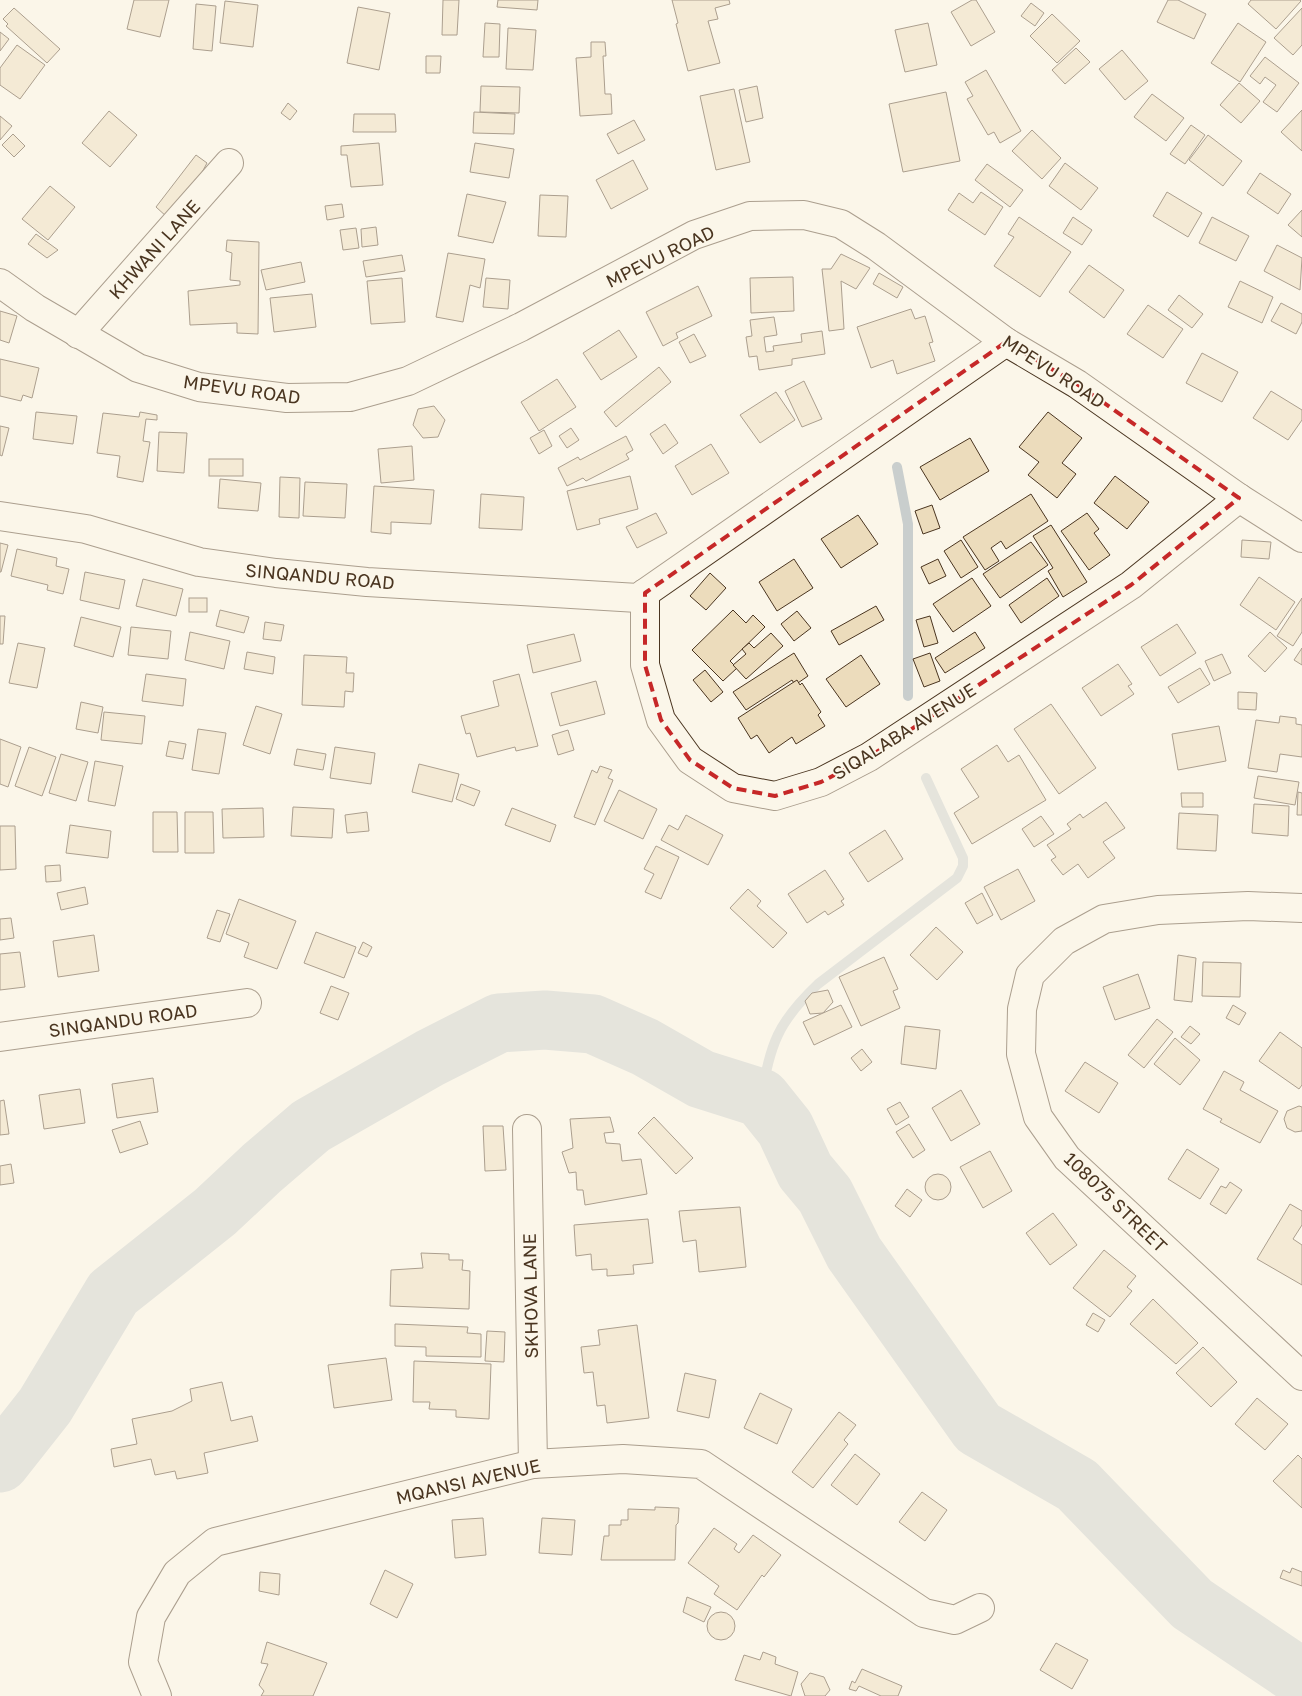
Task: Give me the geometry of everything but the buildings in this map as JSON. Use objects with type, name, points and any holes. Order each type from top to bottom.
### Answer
[{"type":"street","name":"KHWANI LANE","points":[[78,334],[229,163]]},
{"type":"street","name":"MPEVU ROAD","points":[[0,284],[78,334],[138,368],[199,387],[287,398],[350,396],[408,381],[520,328],[694,235],[750,216],[804,215],[841,224],[876,246],[1006,342],[1077,384],[1239,498],[1302,538]]},
{"type":"street","points":[[645,593],[1006,342]]},
{"type":"street","name":"SIQALABA AVENUE","points":[[645,593],[645,665],[661,720],[690,760],[733,788],[775,796],[821,782],[869,757],[1131,585],[1239,498]]},
{"type":"street","name":"SINQANDU ROAD","points":[[0,516],[86,529],[199,562],[276,574],[367,582],[638,598],[645,593]]},
{"type":"street","name":"108075 STREET","points":[[1302,908],[1248,906],[1158,910],[1104,919],[1064,941],[1030,975],[1022,1009],[1021,1054],[1038,1117],[1067,1158],[1302,1376]]},
{"type":"street","name":"SINQANDU ROAD","points":[[0,1037],[247,1003]]},
{"type":"street","name":"SKHOVA LANE","points":[[527,1129],[533,1464]]},
{"type":"street","name":"MQANSI AVENUE","points":[[157,1696],[143,1662],[151,1617],[177,1573],[215,1542],[533,1464],[623,1459],[701,1464],[924,1613],[955,1620],[980,1608]]},
{"type":"highlighted area","points":[[1006,342],[1077,384],[1239,498],[1131,585],[869,757],[821,782],[775,796],[733,788],[690,760],[661,720],[645,665],[645,593]]},
{"type":"waterway","points":[[897,467],[908,524],[908,696]]},
{"type":"waterway","points":[[761,1098],[768,1062],[778,1035],[793,1011],[804,998],[818,984],[957,878],[963,866],[963,858],[926,778]]},
{"type":"waterway","points":[[0,1463],[45,1406],[113,1293],[215,1212],[311,1126],[430,1058],[499,1023],[545,1020],[593,1024],[645,1047],[701,1079],[761,1098],[785,1128],[805,1171],[825,1195],[854,1253],[978,1428],[1077,1485],[1192,1604],[1302,1678]]}]
